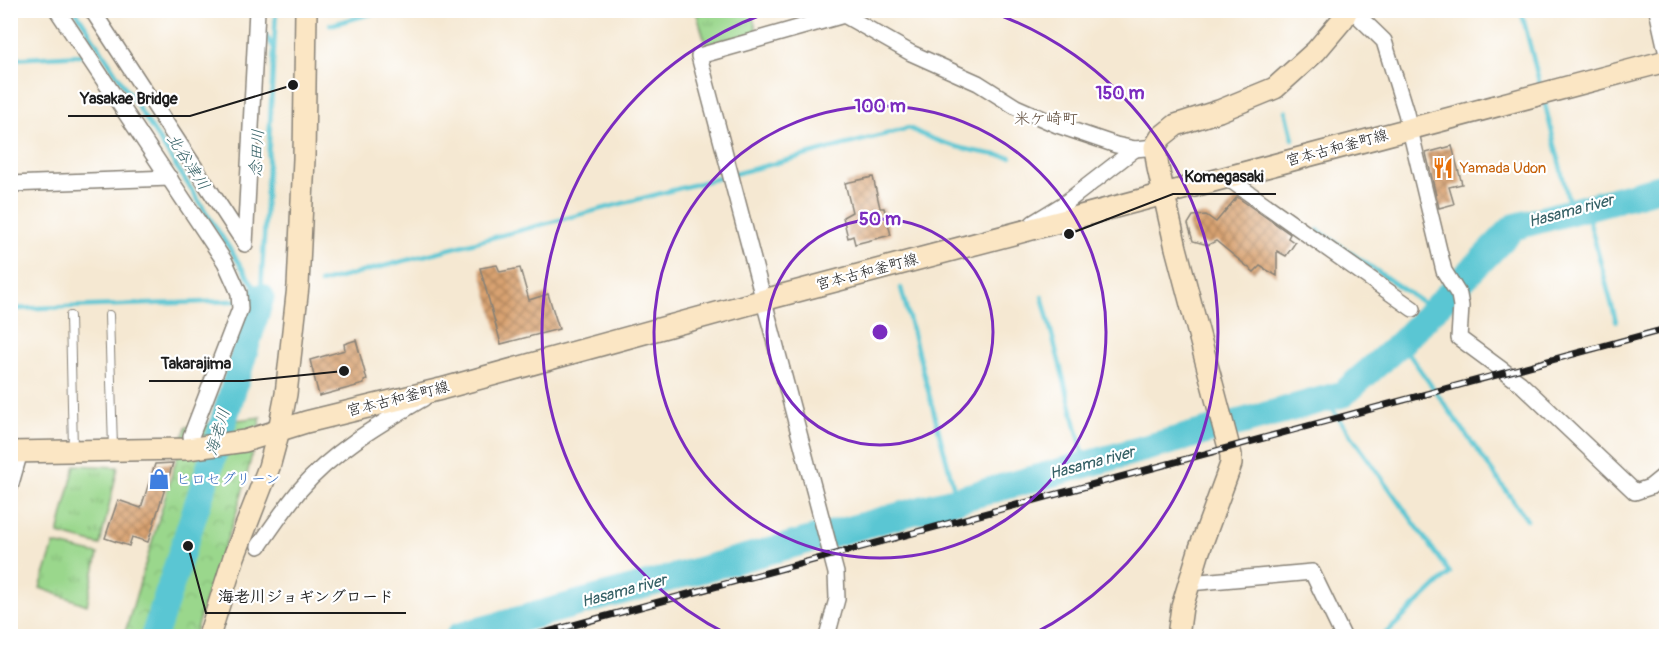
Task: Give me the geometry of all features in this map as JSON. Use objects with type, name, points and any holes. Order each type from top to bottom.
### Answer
[{"type":"street","points":[[57,10],[225,262],[239,293],[240,309],[195,442]]},
{"type":"street","points":[[92,10],[245,244],[257,10]]},
{"type":"street","points":[[209,636],[234,557],[269,467],[286,394],[298,286],[304,159],[306,10]]},
{"type":"street","points":[[1012,234],[1064,204],[1176,125],[1275,88],[1316,51],[1343,19],[1347,10]]},
{"type":"street","points":[[1352,10],[1384,40],[1410,129],[1444,271],[1459,295],[1461,306],[1459,338],[1520,383],[1635,492],[1650,487],[1666,474]]},
{"type":"street","points":[[1657,10],[1666,50]]},
{"type":"street","points":[[827,636],[837,599],[838,583],[699,56],[844,15],[911,52],[978,83],[1016,107],[1091,138],[1138,151],[1164,195],[1231,455],[1230,472],[1199,551],[1182,607],[1178,636]]},
{"type":"street","name":"宮本古和釜町線","points":[[15,452],[113,450],[195,442],[231,444],[441,389],[762,300],[1666,61]]},
{"type":"street","points":[[1226,177],[1413,309]]},
{"type":"street","points":[[10,184],[170,178]]},
{"type":"street","points":[[259,546],[301,489],[347,447],[441,389]]},
{"type":"street","points":[[10,487],[15,452]]},
{"type":"street","points":[[1189,584],[1312,572],[1343,636]]},
{"type":"lane","points":[[109,315],[113,450]]},
{"type":"lane","points":[[70,316],[73,452]]},
{"type":"green space","points":[[696,11],[751,11],[757,32],[706,45]]},
{"type":"green space","points":[[261,417],[245,484],[194,636],[124,636],[186,427]]},
{"type":"green space","points":[[75,465],[118,467],[100,545],[58,534]]},
{"type":"green space","points":[[54,544],[98,554],[87,605],[40,588]]},
{"type":"building","name":"Yamada Udon","points":[[1452,146],[1462,184],[1449,187],[1454,204],[1439,208],[1426,153]]},
{"type":"building","points":[[873,177],[880,208],[884,208],[891,235],[855,244],[853,236],[848,238],[843,217],[852,212],[845,183]]},
{"type":"building","points":[[1237,197],[1290,234],[1288,238],[1295,243],[1286,256],[1277,251],[1277,276],[1260,266],[1254,272],[1216,241],[1208,245],[1193,241],[1188,224],[1193,216],[1206,215],[1216,222]]},
{"type":"building","points":[[497,265],[500,272],[520,268],[529,300],[548,294],[559,329],[501,344],[480,268]]},
{"type":"building","points":[[356,340],[367,380],[364,384],[319,396],[310,360],[345,350],[344,344]]},
{"type":"building","points":[[173,463],[148,542],[132,537],[129,546],[105,538],[118,500],[141,508],[155,464]]},
{"type":"waterway","name":"北谷津川","points":[[75,10],[261,297]]},
{"type":"waterway","name":"念田川","points":[[261,295],[276,10]]},
{"type":"waterway","points":[[330,25],[385,10]]},
{"type":"waterway","points":[[1521,10],[1541,89]]},
{"type":"waterway","points":[[261,28],[274,48]]},
{"type":"waterway","points":[[10,59],[83,55]]},
{"type":"waterway","points":[[1544,100],[1571,211]]},
{"type":"waterway","points":[[1286,111],[1293,139]]},
{"type":"waterway","points":[[320,283],[909,128],[959,147],[1011,157]]},
{"type":"waterway","name":"Hasama river","points":[[459,636],[1343,394],[1401,343],[1514,227],[1666,186]]},
{"type":"waterway","points":[[1586,208],[1616,321]]},
{"type":"waterway","points":[[1318,230],[1433,310]]},
{"type":"waterway","points":[[901,288],[957,500]]},
{"type":"waterway","points":[[1042,296],[1086,465]]},
{"type":"waterway","name":"海老川","points":[[154,636],[210,466],[261,297]]},
{"type":"waterway","points":[[10,309],[260,300]]},
{"type":"waterway","points":[[1401,343],[1527,520]]},
{"type":"waterway","points":[[1325,399],[1450,573],[1383,636]]},
{"type":"railway","points":[[533,636],[1666,329]]},
{"type":"place","name":"Yasakae Bridge","points":[[293,85]]},
{"type":"place","name":"Yamada Udon","points":[[1443,168]]},
{"type":"place","name":"Komegasaki","points":[[1069,234]]},
{"type":"place","name":"Takarajima","points":[[344,371]]},
{"type":"place","name":"ヒロセグリーン","points":[[159,479]]},
{"type":"place","name":"海老川ジョギングロード","points":[[188,546]]},
{"type":"district","name":"米ケ崎町","points":[[1046,119]]}]
